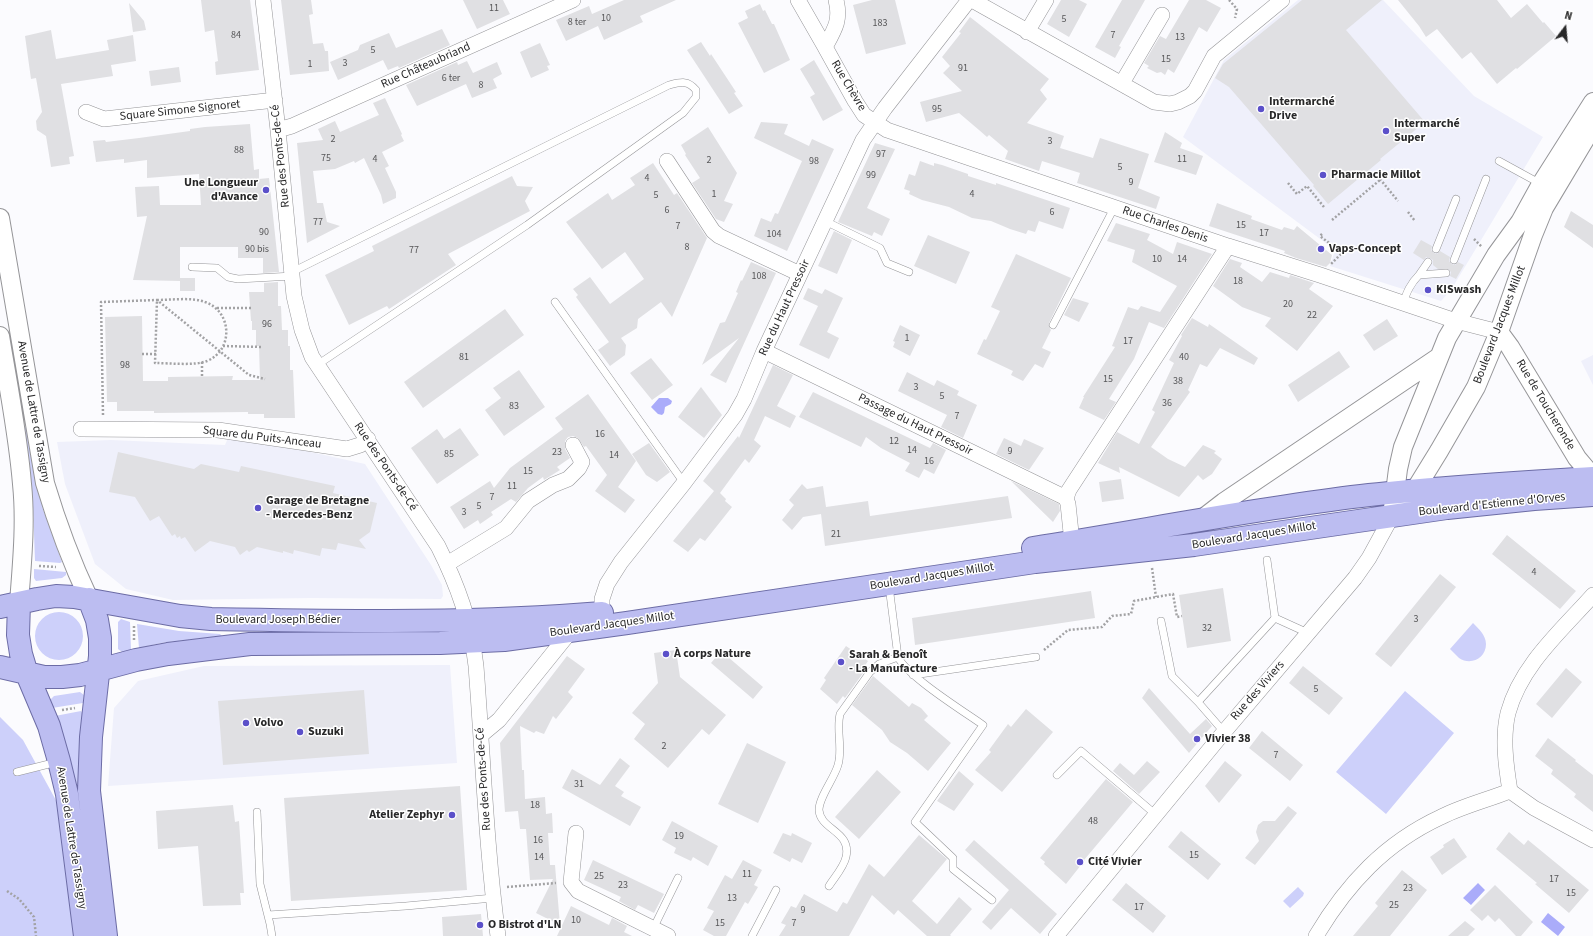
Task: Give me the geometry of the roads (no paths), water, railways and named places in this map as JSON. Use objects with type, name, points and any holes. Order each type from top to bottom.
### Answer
[{"type":"main road","name":"Boulevard d'Estienne d'Orves","points":[[1405,491],[1593,477]]},
{"type":"main road","name":"Boulevard Jacques Millot","points":[[469,620],[602,613],[1072,542],[1202,520],[1405,491]]},
{"type":"main road","name":"Boulevard d'Estienne d'Orves","points":[[1392,516],[1482,504],[1593,495]]},
{"type":"main road","name":"Boulevard Jacques Millot","points":[[474,642],[570,632],[1034,562],[1194,545],[1392,516]]},
{"type":"main road","points":[[0,667],[27,674],[44,677],[80,675],[98,670],[100,638],[97,620],[89,599],[56,596],[10,605],[27,674]]},
{"type":"main road","name":"Boulevard Joseph Bédier","points":[[89,599],[172,615],[211,619],[469,620]]},
{"type":"main road","name":"Boulevard Joseph Bédier","points":[[98,670],[136,660],[168,654],[250,644],[474,642]]},
{"type":"main road","name":"Avenue de Lattre de Tassigny","points":[[98,670],[91,744],[89,791],[106,936]]},
{"type":"main road","name":"Avenue de Lattre de Tassigny","points":[[27,674],[44,713],[59,761],[67,794],[85,936]]},
{"type":"street","name":"Rue des Ponts-de-Cé","points":[[263,0],[275,100],[294,296],[302,330],[312,357],[317,365],[368,439],[438,546],[459,592],[469,620],[474,642],[493,898],[498,936]]},
{"type":"street","name":"Rue Châteaubriand","points":[[278,130],[292,126],[573,0]]},
{"type":"street","name":"Rue Chèvre","points":[[798,0],[855,101],[864,115],[875,122]]},
{"type":"street","name":"Rue Chèvre","points":[[825,47],[835,29],[838,19],[836,0]]},
{"type":"street","name":"Rue du Haut Pressoir","points":[[602,613],[602,599],[608,584],[621,562],[684,483],[735,415],[744,399],[764,351],[863,140],[968,0]]},
{"type":"street","points":[[972,0],[1154,102],[1170,104],[1184,100],[1195,91],[1214,56],[1282,0]]},
{"type":"street","points":[[1028,32],[1046,0]]},
{"type":"street","points":[[1122,83],[1162,15]]},
{"type":"street","name":"Square Simone Signoret","points":[[86,112],[104,119],[275,100]]},
{"type":"street","name":"Boulevard Jacques Millot","points":[[1392,516],[1405,491],[1476,387],[1499,332],[1544,208],[1547,188],[1593,102]]},
{"type":"street","name":"Rue Charles Denis","points":[[875,122],[887,130],[1114,208],[1228,246],[1324,271],[1403,303],[1456,321],[1499,332]]},
{"type":"street","name":"Boulevard Jacques Millot","points":[[1405,491],[1398,469],[1403,447],[1439,357],[1456,321],[1496,255],[1593,126]]},
{"type":"street","points":[[668,161],[713,232],[800,274]]},
{"type":"street","name":"Avenue de Lattre de Tassigny","points":[[0,218],[45,482],[73,567],[89,599]]},
{"type":"street","points":[[1072,542],[1066,498],[1077,477],[1228,246]]},
{"type":"street","name":"Rue de Toucheronde","points":[[1499,332],[1510,347],[1577,458],[1593,477]]},
{"type":"street","name":"Avenue de Lattre de Tassigny","points":[[0,336],[18,440],[24,521],[10,605]]},
{"type":"street","name":"Passage du Haut Pressoir","points":[[764,351],[1066,498]]},
{"type":"street","name":"Boulevard Jacques Millot","points":[[1202,520],[1224,502],[1439,357]]},
{"type":"street","name":"Square du Puits-Anceau","points":[[81,429],[218,430],[347,449],[352,448],[368,439]]},
{"type":"street","points":[[447,564],[506,528],[528,501],[553,485],[568,479],[579,468],[582,462],[572,445]]},
{"type":"street","name":"Rue des Viviers","points":[[1056,936],[1155,814],[1355,578],[1369,558],[1392,516]]},
{"type":"street","points":[[1593,595],[1539,655],[1515,694],[1508,713],[1505,737],[1506,763],[1510,791],[1534,808],[1593,840]]},
{"type":"street","points":[[481,735],[499,720],[570,632]]},
{"type":"street","points":[[1316,936],[1336,904],[1353,882],[1368,867],[1402,840],[1441,816],[1510,791]]},
{"type":"street","points":[[576,833],[571,882],[578,891],[668,936]]},
{"type":"lane","points":[[192,267],[217,268],[228,277],[238,279],[292,274],[669,85],[683,82],[692,85],[696,90],[696,97],[683,113],[527,225],[317,365]]},
{"type":"lane","points":[[1499,161],[1547,188]]},
{"type":"lane","points":[[1454,260],[1486,179]]},
{"type":"lane","points":[[1436,248],[1456,199]]},
{"type":"lane","points":[[1053,325],[1114,208]]},
{"type":"lane","points":[[825,221],[880,248],[887,263],[909,272]]},
{"type":"lane","points":[[1403,303],[1412,282],[1428,262]]},
{"type":"lane","points":[[1418,275],[1446,273]]},
{"type":"lane","points":[[555,302],[684,483]]},
{"type":"lane","points":[[1267,560],[1275,618]]},
{"type":"lane","points":[[889,584],[898,657],[902,664],[913,675],[983,725],[915,822],[954,858],[953,869],[992,900]]},
{"type":"lane","points":[[1275,618],[1309,633]]},
{"type":"lane","points":[[1198,702],[1275,618]]},
{"type":"lane","points":[[1161,620],[1172,676],[1198,702],[1224,732]]},
{"type":"lane","points":[[829,886],[846,859],[847,848],[844,838],[821,819],[819,810],[821,801],[838,766],[841,754],[838,721],[840,714],[870,672],[879,664],[898,657]]},
{"type":"lane","points":[[913,675],[1036,657]]},
{"type":"lane","points":[[1057,775],[1081,752],[1155,814]]},
{"type":"lane","points":[[17,772],[59,761]]},
{"type":"lane","points":[[257,812],[260,884],[272,936]]},
{"type":"lane","points":[[653,929],[678,878]]},
{"type":"lane","points":[[752,936],[776,890]]},
{"type":"lane","points":[[268,914],[406,906],[493,898]]},
{"type":"water","points":[[659,398],[668,398],[672,401],[671,404],[665,407],[662,415],[658,414],[651,407]]},
{"type":"water","points":[[1478,883],[1485,890],[1471,905],[1463,898]]},
{"type":"water","points":[[1548,913],[1565,927],[1558,936],[1541,922]]},
{"type":"place","name":"Intermarché Drive","points":[[1261,109]]},
{"type":"place","name":"Intermarché Super","points":[[1386,131]]},
{"type":"place","name":"Pharmacie Millot","points":[[1323,175]]},
{"type":"place","name":"Une Longueur d'Avance","points":[[266,190]]},
{"type":"place","name":"Vaps-Concept","points":[[1321,249]]},
{"type":"place","name":"KISwash","points":[[1428,290]]},
{"type":"place","name":"Garage de Bretagne - Mercedes-Benz","points":[[258,508]]},
{"type":"place","name":"À corps Nature","points":[[666,654]]},
{"type":"place","name":"Sarah & Benoît - La Manufacture","points":[[841,662]]},
{"type":"place","name":"Volvo","points":[[246,723]]},
{"type":"place","name":"Suzuki","points":[[300,732]]},
{"type":"place","name":"Vivier 38","points":[[1197,739]]},
{"type":"place","name":"Atelier Zephyr","points":[[452,815]]},
{"type":"place","name":"Cité Vivier","points":[[1080,862]]},
{"type":"place","name":"O Bistrot d'LN","points":[[480,925]]}]
